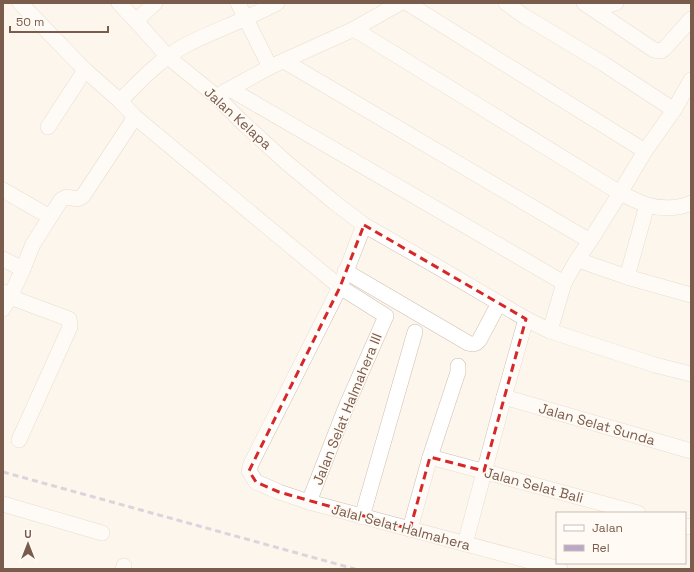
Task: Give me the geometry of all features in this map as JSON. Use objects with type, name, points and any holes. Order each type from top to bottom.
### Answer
[{"type":"street","points":[[20,3],[85,70],[120,101],[135,117],[340,287],[364,225]]},
{"type":"street","name":"Jalan Kelapa","points":[[119,3],[168,57],[216,96],[242,122],[288,163],[364,225],[526,320],[550,331],[655,365],[691,374]]},
{"type":"street","points":[[136,21],[155,3]]},
{"type":"street","points":[[238,3],[246,18],[277,64],[590,241]]},
{"type":"street","points":[[120,101],[145,75],[187,44],[277,3]]},
{"type":"street","points":[[216,96],[277,64],[354,29],[400,3]]},
{"type":"street","points":[[407,3],[645,151]]},
{"type":"street","points":[[506,3],[524,16],[604,64],[674,110]]},
{"type":"street","points":[[589,6],[616,3]]},
{"type":"street","points":[[589,6],[654,50],[661,51],[666,48],[691,19]]},
{"type":"street","points":[[354,29],[620,193],[647,205],[670,208],[691,203]]},
{"type":"street","points":[[48,127],[85,70]]},
{"type":"street","points":[[550,331],[564,282],[645,151],[674,110],[691,80]]},
{"type":"street","points":[[230,89],[564,282]]},
{"type":"street","points":[[20,440],[70,328],[70,323],[69,319],[5,299],[23,269],[33,244],[61,200],[67,197],[77,198],[83,196],[135,117]]},
{"type":"street","points":[[3,190],[50,217]]},
{"type":"street","points":[[627,277],[647,205]]},
{"type":"street","points":[[3,259],[23,269]]},
{"type":"street","points":[[578,260],[627,277],[691,295]]},
{"type":"street","points":[[345,271],[468,343],[477,343],[500,304]]},
{"type":"street","name":"Jalan Selat Halmahera III","points":[[309,502],[346,407],[386,316],[340,287]]},
{"type":"street","name":"Jalal Selat Halmahera","points":[[340,287],[250,464],[249,471],[256,482],[309,502],[560,569]]},
{"type":"street","points":[[465,544],[526,320]]},
{"type":"street","points":[[362,517],[415,332]]},
{"type":"street","points":[[410,529],[430,457],[458,372],[458,366]]},
{"type":"street","name":"Jalan Selat Sunda","points":[[504,397],[691,452]]},
{"type":"street","name":"Jalan Selat Bali","points":[[430,457],[634,512]]},
{"type":"street","points":[[3,504],[102,533]]},
{"type":"highlighted area","points":[[364,225],[526,319],[484,471],[430,457],[410,529],[279,492],[256,482],[249,471],[340,287]]},
{"type":"railway","points":[[3,472],[355,569]]}]
